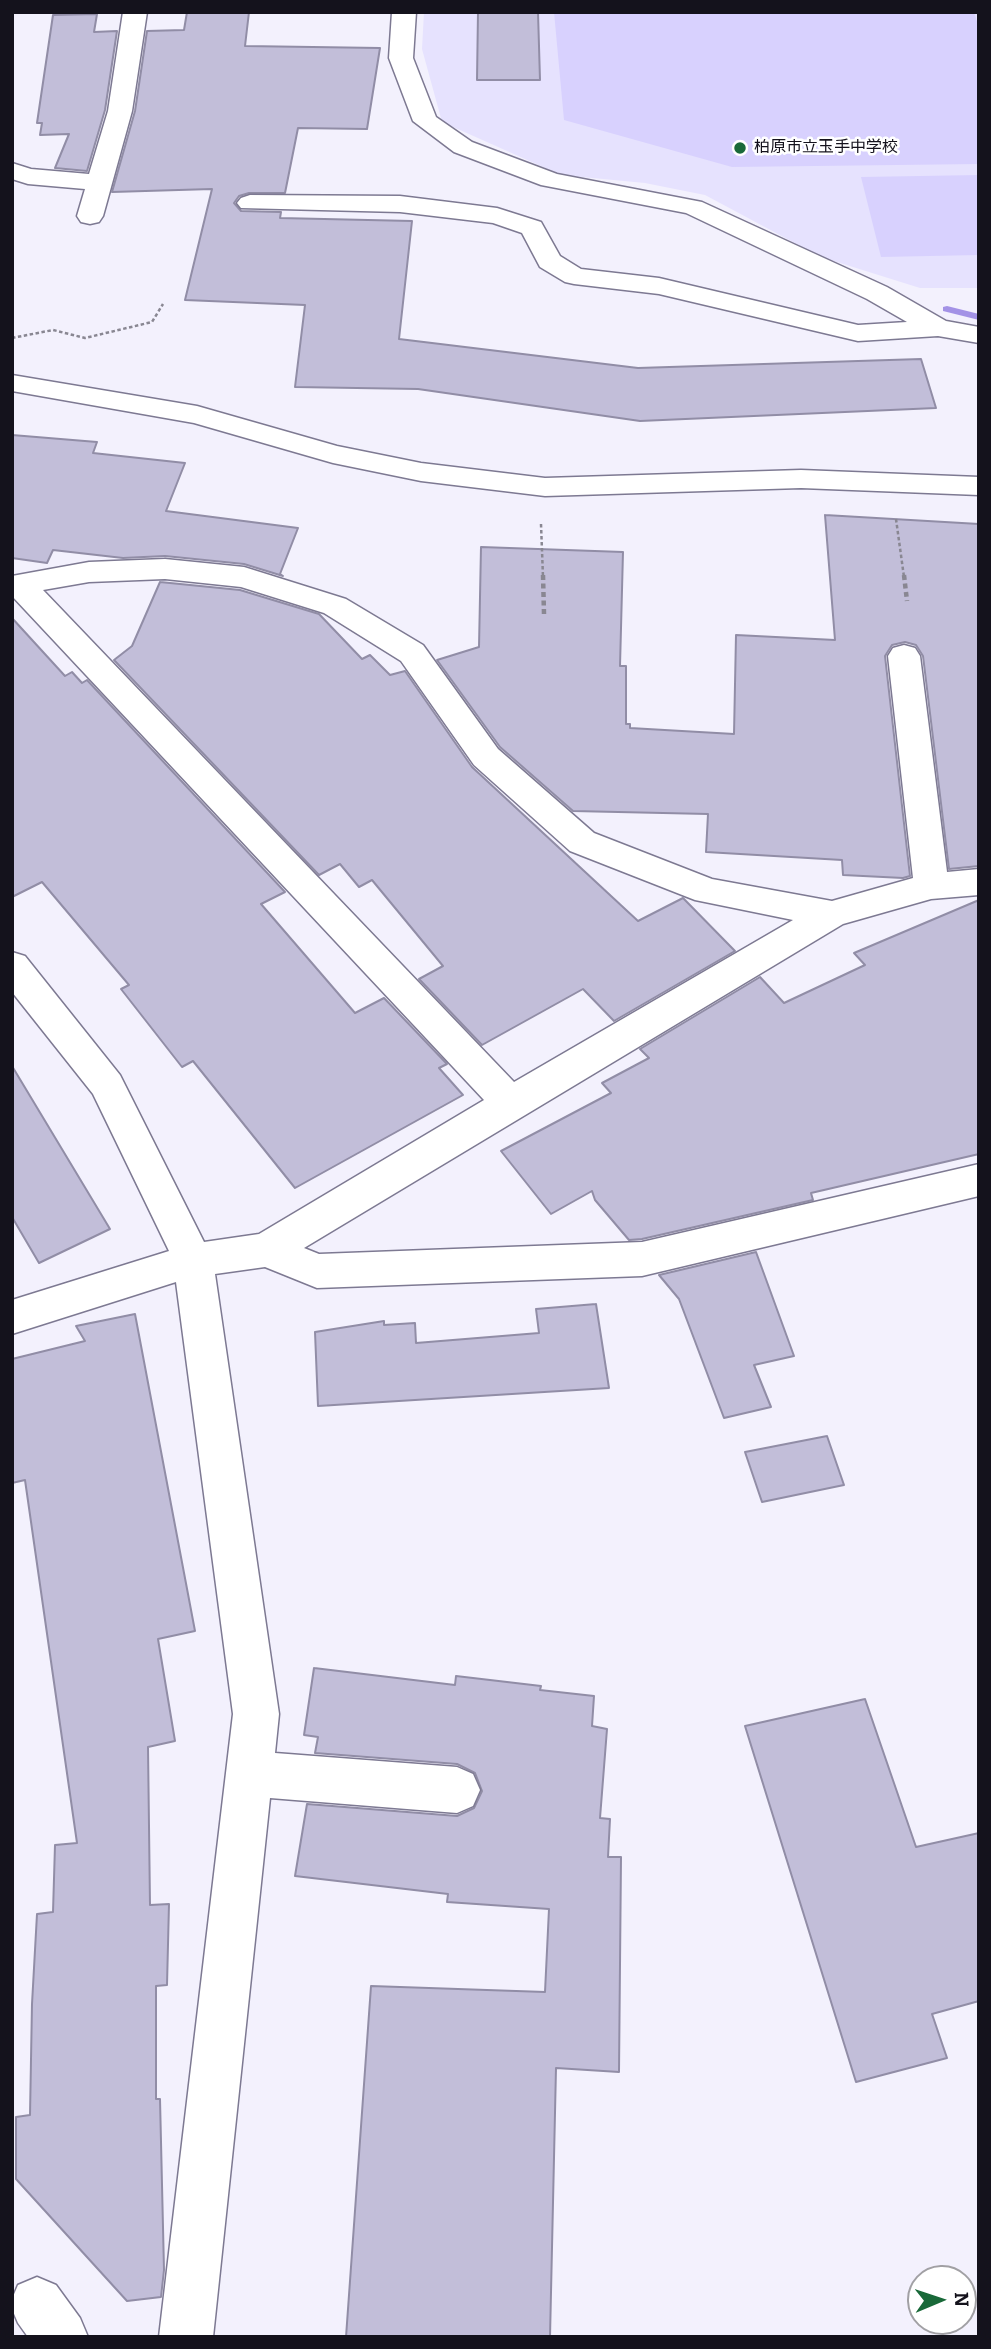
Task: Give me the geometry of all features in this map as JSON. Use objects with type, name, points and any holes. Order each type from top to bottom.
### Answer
[{"type":"street","points":[[90,215],[117,121],[135,12]]},
{"type":"street","points":[[404,12],[401,58],[425,121],[463,147],[550,180],[693,207],[877,293],[938,328]]},
{"type":"street","points":[[12,171],[28,176],[98,183]]},
{"type":"street","points":[[250,203],[400,204],[496,216],[531,228],[550,261],[574,276],[659,286],[858,333],[938,328],[979,335]]},
{"type":"street","points":[[14,380],[197,415],[333,454],[408,469],[540,486],[801,479],[979,486]]},
{"type":"street","points":[[16,586],[89,572],[165,569],[244,577],[335,606],[412,653],[486,757],[582,842],[707,891],[832,914]]},
{"type":"street","points":[[16,586],[510,1103]]},
{"type":"street","points":[[904,656],[931,886]]},
{"type":"street","points":[[12,1317],[192,1260],[267,1250],[510,1103],[832,914],[931,886],[979,882]]},
{"type":"street","points":[[12,965],[107,1085],[192,1260],[256,1714],[186,2337]]},
{"type":"street","points":[[267,1250],[317,1271],[642,1259],[979,1180]]},
{"type":"street","points":[[249,1774],[457,1790]]},
{"type":"path","points":[[12,338],[53,330],[85,338],[152,322],[163,304]]},
{"type":"path","points":[[891,482],[906,601]]},
{"type":"path","points":[[540,486],[544,614]]},
{"type":"shaded area","name":"柏原市立玉手中学校","points":[[424,12],[979,12],[979,288],[920,288],[821,257],[705,195],[645,183],[561,175],[442,122],[422,49]]},
{"type":"shaded area","points":[[554,12],[974,12],[979,28],[979,164],[732,167],[564,120]]},
{"type":"shaded area","points":[[979,175],[979,255],[881,257],[861,177]]},
{"type":"building","points":[[187,12],[249,12],[245,46],[380,48],[367,129],[298,128],[285,193],[249,193],[239,196],[234,203],[241,211],[281,212],[280,218],[412,221],[399,339],[638,368],[921,359],[936,408],[640,421],[418,389],[295,387],[305,305],[185,300],[212,189],[112,192],[135,111],[147,31],[184,30]]},
{"type":"building","points":[[478,12],[538,12],[540,80],[477,80]]},
{"type":"building","points":[[97,14],[94,32],[117,31],[105,110],[87,171],[55,168],[69,134],[40,135],[42,123],[37,123],[53,15]]},
{"type":"building","points":[[12,435],[97,442],[93,453],[185,463],[166,511],[298,528],[280,574],[283,576],[244,564],[165,556],[123,558],[53,550],[47,563],[12,558]]},
{"type":"building","points":[[825,515],[979,524],[979,866],[949,869],[923,656],[916,645],[905,642],[892,645],[885,656],[910,876],[903,878],[843,875],[842,860],[706,852],[708,814],[573,811],[500,747],[437,660],[479,647],[481,547],[623,552],[620,666],[626,666],[626,724],[630,724],[630,728],[734,734],[736,635],[835,640]]},
{"type":"building","points":[[160,582],[240,590],[319,614],[362,659],[370,655],[390,675],[405,671],[472,767],[638,921],[683,898],[735,951],[614,1021],[583,989],[482,1045],[419,979],[443,966],[372,880],[359,887],[340,864],[319,875],[114,660],[132,646]]},
{"type":"building","points":[[12,618],[65,676],[72,672],[82,683],[87,680],[285,892],[261,904],[355,1013],[384,998],[447,1064],[439,1068],[463,1095],[295,1188],[193,1061],[182,1067],[121,989],[129,985],[42,882],[12,897]]},
{"type":"building","points":[[979,900],[979,1154],[811,1193],[813,1200],[629,1240],[595,1200],[592,1191],[551,1214],[501,1151],[611,1093],[602,1083],[649,1058],[640,1049],[760,977],[784,1003],[865,965],[854,953]]},
{"type":"building","points":[[12,1066],[110,1229],[39,1263],[12,1217]]},
{"type":"building","points":[[756,1252],[794,1356],[754,1365],[771,1407],[724,1418],[679,1299],[659,1275]]},
{"type":"building","points":[[596,1304],[609,1388],[318,1406],[315,1332],[384,1321],[384,1325],[415,1323],[416,1343],[539,1333],[536,1309]]},
{"type":"building","points":[[135,1314],[195,1631],[158,1639],[175,1741],[148,1747],[150,1905],[169,1904],[167,1985],[156,1986],[156,2099],[160,2099],[164,2270],[161,2297],[127,2301],[16,2179],[16,2117],[30,2115],[37,1914],[53,1912],[55,1845],[77,1843],[25,1480],[12,1483],[12,1359],[85,1341],[76,1326]]},
{"type":"building","points":[[827,1436],[844,1485],[762,1502],[745,1452]]},
{"type":"building","points":[[314,1668],[455,1685],[456,1676],[541,1686],[540,1690],[594,1696],[592,1726],[607,1729],[600,1818],[610,1819],[608,1857],[621,1857],[619,2072],[556,2068],[550,2337],[346,2337],[371,1986],[545,1992],[549,1909],[447,1902],[448,1894],[295,1876],[307,1804],[457,1816],[474,1808],[482,1791],[475,1773],[457,1764],[315,1753],[318,1737],[304,1735]]},
{"type":"building","points":[[865,1699],[916,1847],[979,1833],[979,2001],[932,2014],[947,2058],[856,2082],[745,1726]]},
{"type":"waterway","points":[[947,309],[979,317]]},
{"type":"place","name":"柏原市立玉手中学校","points":[[740,148]]}]
